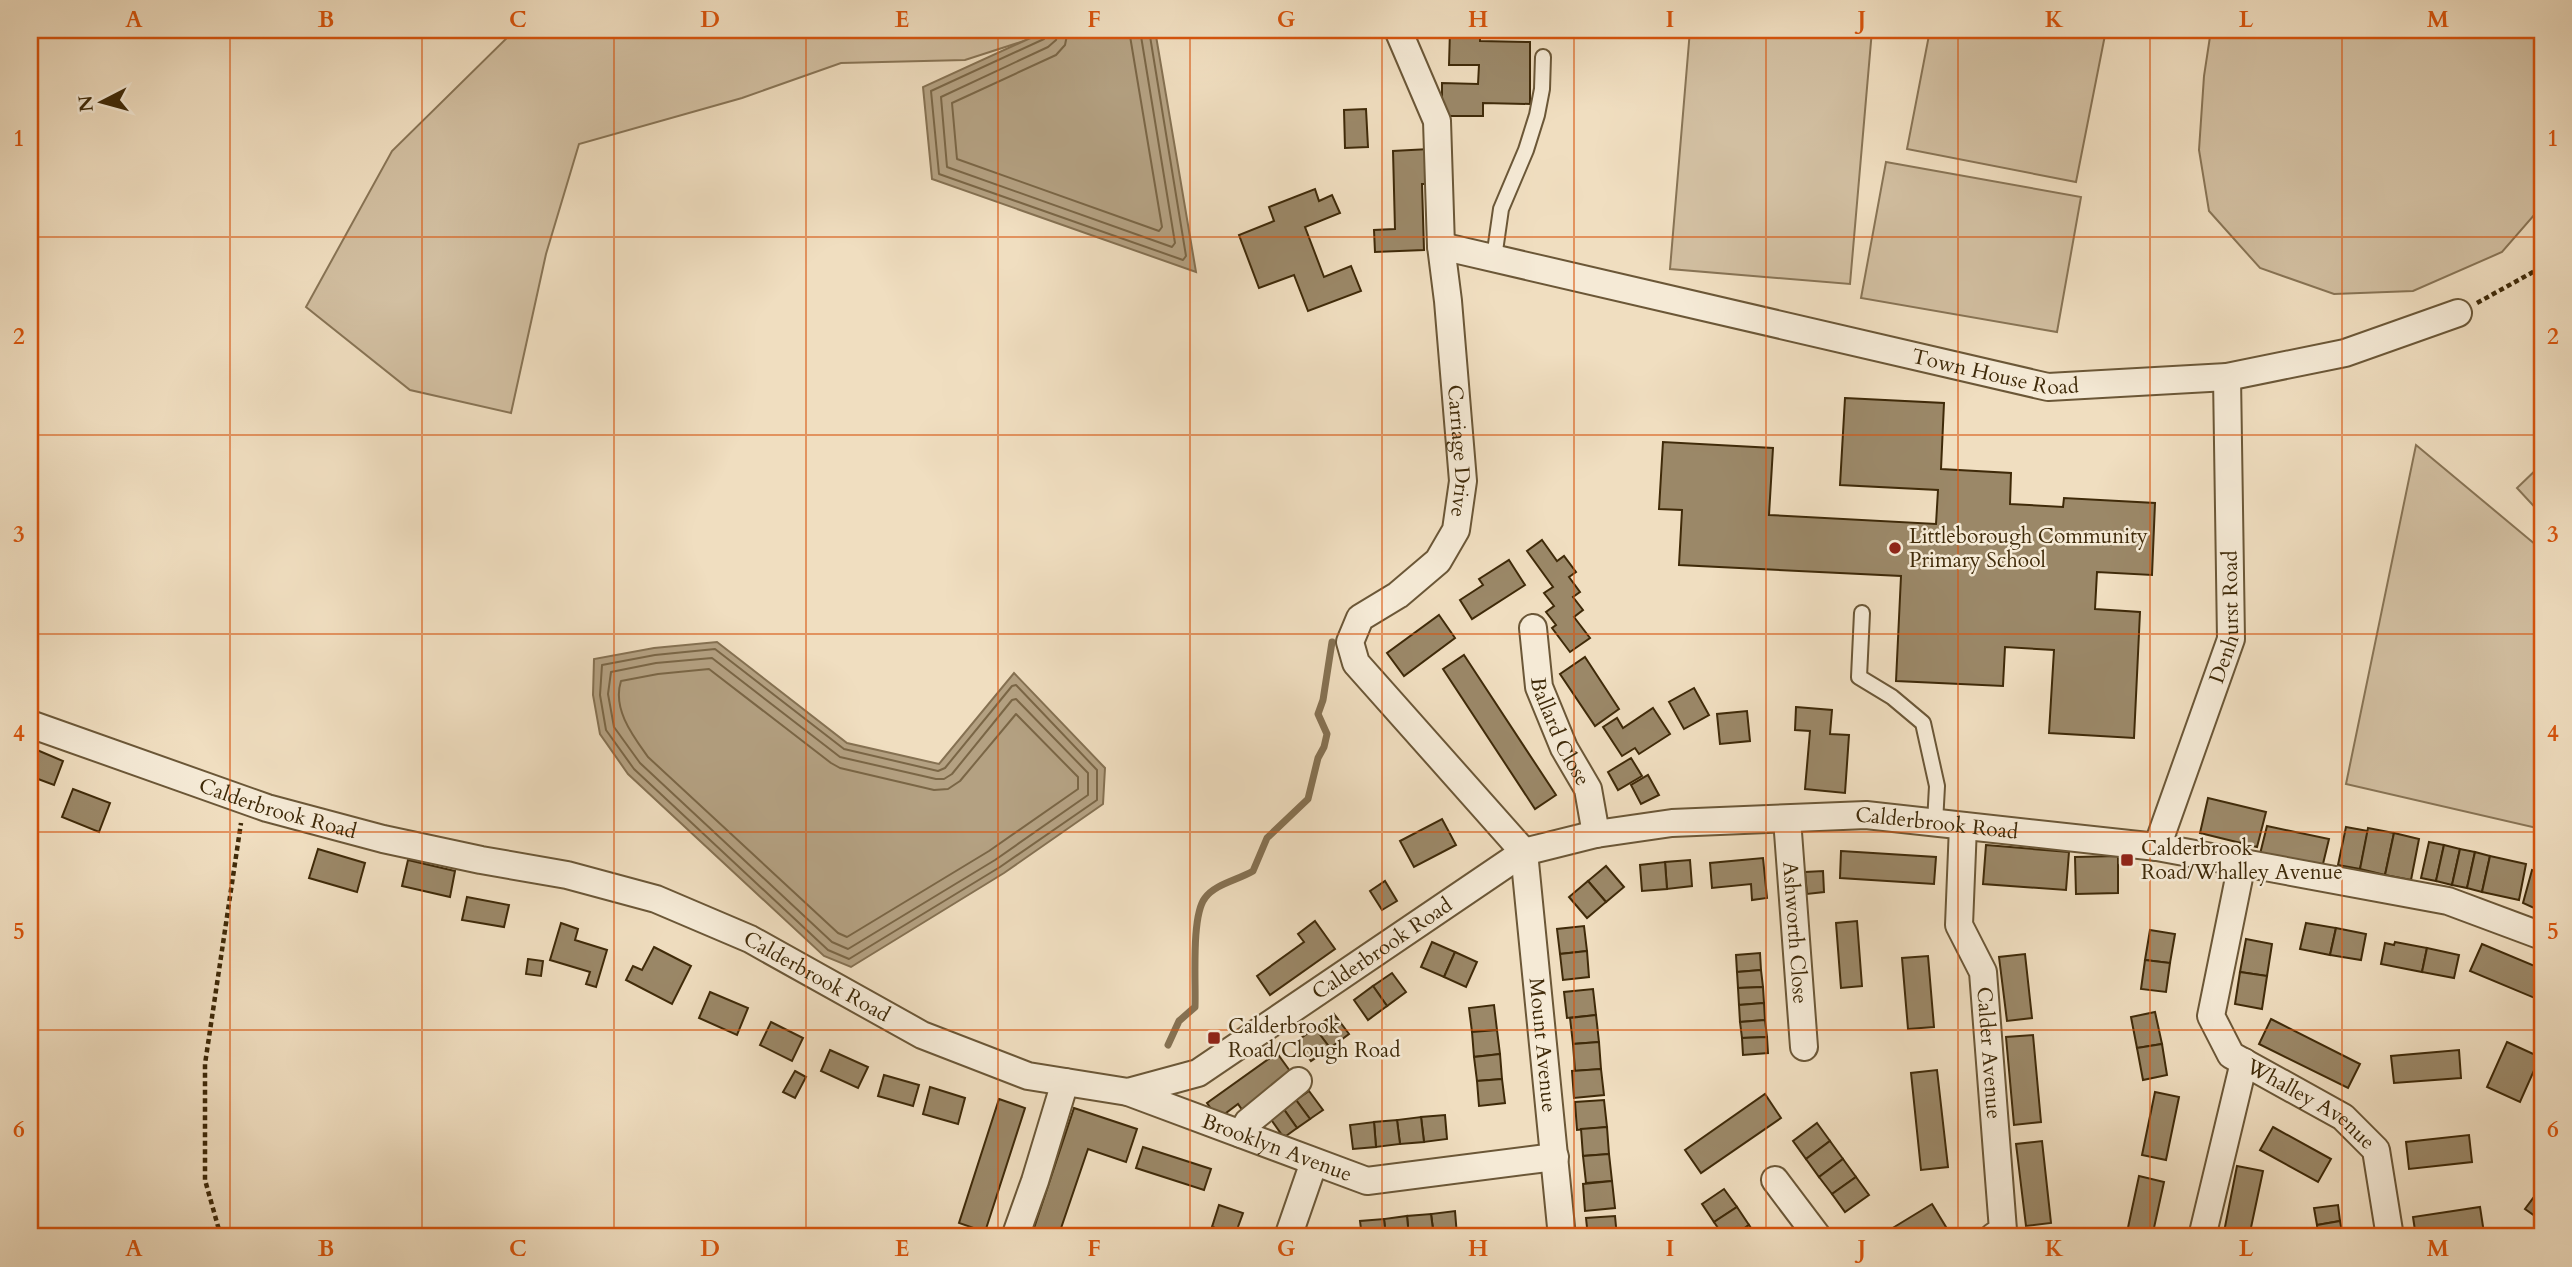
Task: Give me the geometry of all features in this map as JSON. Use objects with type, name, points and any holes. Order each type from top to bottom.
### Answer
[{"type":"street","name":"Carriage Drive","points":[[1398,30],[1437,121],[1441,246],[1463,481],[1456,530],[1438,561],[1398,596],[1360,618],[1350,642],[1356,663],[1524,852]]},
{"type":"street","name":"Town House Road","points":[[1441,246],[2048,387],[2227,377],[2344,353],[2458,313]]},
{"type":"street","name":"Denhurst Road","points":[[2157,847],[2231,639],[2227,377]]},
{"type":"street","name":"Ballard Close","points":[[1533,628],[1539,687],[1564,748],[1588,789],[1595,834]]},
{"type":"street","name":"Calderbrook Road","points":[[30,724],[245,801],[383,839],[567,875],[656,898],[750,939],[922,1035],[1028,1076],[1128,1092],[1198,1073],[1524,852],[1595,834],[1672,824],[1866,815],[2157,847],[2448,901],[2542,936]]},
{"type":"street","name":"Ashworth Close","points":[[1787,819],[1804,1047]]},
{"type":"street","name":"Calder Avenue","points":[[1963,826],[1959,925],[1983,972],[2003,1230],[1993,1237]]},
{"type":"street","name":"Mount Avenue","points":[[1524,852],[1562,1237]]},
{"type":"street","name":"Whalley Avenue","points":[[2242,863],[2211,1016],[2231,1055],[2343,1117],[2376,1150],[2390,1237]]},
{"type":"street","points":[[2202,1237],[2244,1062]]},
{"type":"street","points":[[1241,1134],[1248,1122],[1298,1081]]},
{"type":"street","points":[[1015,1237],[1065,1082]]},
{"type":"street","name":"Brooklyn Avenue","points":[[1128,1092],[1367,1181],[1555,1157]]},
{"type":"street","points":[[1288,1237],[1314,1162]]},
{"type":"street","points":[[1775,1180],[1818,1237]]},
{"type":"lane","points":[[1493,258],[1501,209],[1537,115],[1542,89],[1543,57]]},
{"type":"lane","points":[[1862,613],[1859,677],[1892,697],[1923,723],[1937,786],[1935,823]]},
{"type":"path","points":[[2458,313],[2542,267]]},
{"type":"path","points":[[221,1237],[205,1180],[205,1064],[245,801]]},
{"type":"shaded area","points":[[515,30],[1037,30],[1030,39],[965,60],[841,63],[742,98],[579,144],[546,254],[511,413],[410,390],[306,307],[392,151]]},
{"type":"shaded area","points":[[1690,30],[1872,30],[1850,284],[1670,269]]},
{"type":"shaded area","points":[[1930,30],[2106,30],[2076,182],[1907,149]]},
{"type":"shaded area","points":[[2211,30],[2542,30],[2542,206],[2502,252],[2413,291],[2334,294],[2260,268],[2209,211],[2199,150],[2204,76]]},
{"type":"shaded area","points":[[1886,162],[2081,197],[2057,332],[1861,298]]},
{"type":"shaded area","points":[[2416,445],[2542,550],[2542,848],[2537,845],[2537,828],[2346,784]]},
{"type":"shaded area","points":[[2542,464],[2542,515],[2517,488]]},
{"type":"water","points":[[1048,30],[1155,30],[1196,272],[932,179],[923,87]]},
{"type":"water","points":[[717,642],[847,743],[939,764],[1014,673],[1105,768],[1103,804],[1004,873],[851,967],[824,956],[628,774],[600,734],[593,695],[594,659],[654,648]]},
{"type":"building","points":[[1450,30],[1480,30],[1480,41],[1530,42],[1530,104],[1483,103],[1483,116],[1442,116],[1442,83],[1478,84],[1479,65],[1449,65]]},
{"type":"building","points":[[1366,109],[1368,147],[1345,148],[1344,110]]},
{"type":"building","points":[[1429,149],[1430,184],[1422,184],[1424,250],[1375,252],[1374,230],[1395,229],[1393,151]]},
{"type":"building","points":[[1315,189],[1319,201],[1332,195],[1340,213],[1305,227],[1324,277],[1351,266],[1361,291],[1308,311],[1294,275],[1259,288],[1239,235],[1274,221],[1269,207]]},
{"type":"building","points":[[1845,398],[1944,403],[1941,469],[2011,473],[2010,504],[2063,507],[2064,498],[2155,503],[2152,575],[2097,572],[2095,609],[2140,612],[2134,738],[2049,733],[2054,650],[2005,647],[2003,686],[1896,681],[1901,576],[1679,565],[1682,510],[1659,509],[1663,442],[1773,448],[1769,515],[1936,524],[1938,490],[1840,485]]},
{"type":"building","points":[[1542,540],[1557,561],[1564,556],[1576,572],[1569,577],[1580,592],[1573,597],[1583,610],[1574,617],[1590,638],[1570,652],[1552,628],[1556,625],[1546,612],[1554,606],[1544,593],[1553,587],[1527,551]]},
{"type":"building","points":[[1509,560],[1525,585],[1472,619],[1460,600],[1483,585],[1479,579]]},
{"type":"building","points":[[1439,615],[1455,638],[1404,676],[1387,653]]},
{"type":"building","points":[[1464,655],[1556,795],[1535,809],[1443,669]]},
{"type":"building","points":[[1585,657],[1619,709],[1595,726],[1560,674]]},
{"type":"building","points":[[1694,688],[1709,715],[1684,729],[1669,702]]},
{"type":"building","points":[[1796,707],[1832,710],[1830,734],[1849,735],[1845,793],[1805,789],[1810,731],[1795,730]]},
{"type":"building","points":[[1653,708],[1670,734],[1639,754],[1635,748],[1622,756],[1603,727],[1617,718],[1623,728]]},
{"type":"building","points":[[1747,711],[1750,741],[1720,744],[1717,714]]},
{"type":"building","points":[[30,747],[63,761],[54,785],[30,776]]},
{"type":"building","points":[[1631,758],[1642,776],[1618,790],[1608,772]]},
{"type":"building","points":[[1648,775],[1659,795],[1641,804],[1631,785]]},
{"type":"building","points":[[73,789],[110,803],[99,832],[62,817]]},
{"type":"building","points":[[2208,798],[2266,812],[2257,847],[2200,833]]},
{"type":"building","points":[[1442,819],[1456,845],[1414,867],[1400,841]]},
{"type":"building","points":[[2267,826],[2329,839],[2322,868],[2260,854]]},
{"type":"building","points":[[2346,827],[2368,831],[2360,869],[2338,865]]},
{"type":"building","points":[[2368,828],[2394,833],[2385,875],[2360,869]]},
{"type":"building","points":[[2394,833],[2419,839],[2411,880],[2385,875]]},
{"type":"building","points":[[2429,842],[2444,845],[2436,881],[2421,878]]},
{"type":"building","points":[[1986,845],[2069,852],[2066,890],[1983,884]]},
{"type":"building","points":[[2444,845],[2460,849],[2452,885],[2436,881]]},
{"type":"building","points":[[318,849],[365,863],[357,892],[309,878]]},
{"type":"building","points":[[2460,849],[2475,852],[2467,888],[2452,885]]},
{"type":"building","points":[[1841,851],[1936,857],[1934,884],[1840,878]]},
{"type":"building","points":[[2475,852],[2490,856],[2482,892],[2467,888]]},
{"type":"building","points":[[2118,856],[2118,893],[2076,894],[2075,857]]},
{"type":"building","points":[[2490,856],[2526,864],[2519,900],[2482,892]]},
{"type":"building","points":[[1763,858],[1767,898],[1752,900],[1751,884],[1712,888],[1710,863]]},
{"type":"building","points":[[408,860],[455,871],[450,897],[402,886]]},
{"type":"building","points":[[1690,860],[1692,886],[1667,889],[1665,862]]},
{"type":"building","points":[[1665,862],[1667,889],[1642,891],[1640,865]]},
{"type":"building","points":[[1606,866],[1624,887],[1606,902],[1588,881]]},
{"type":"building","points":[[2532,870],[2542,874],[2542,889],[2534,908],[2523,903]]},
{"type":"building","points":[[1823,871],[1824,892],[1807,894],[1805,872]]},
{"type":"building","points":[[1385,881],[1397,901],[1382,910],[1370,891]]},
{"type":"building","points":[[1588,881],[1606,902],[1587,918],[1569,897]]},
{"type":"building","points":[[467,897],[509,905],[504,927],[462,920]]},
{"type":"building","points":[[1315,921],[1335,949],[1270,995],[1257,976],[1304,942],[1298,934]]},
{"type":"building","points":[[1857,921],[1862,986],[1841,988],[1836,923]]},
{"type":"building","points":[[561,923],[578,929],[575,940],[607,950],[596,987],[586,984],[590,972],[550,960]]},
{"type":"building","points":[[2306,923],[2336,928],[2330,955],[2300,949]]},
{"type":"building","points":[[1584,926],[1587,951],[1560,954],[1557,929]]},
{"type":"building","points":[[2336,928],[2366,934],[2361,960],[2330,955]]},
{"type":"building","points":[[2150,930],[2175,934],[2170,963],[2145,960]]},
{"type":"building","points":[[2246,939],[2272,944],[2267,976],[2240,972]]},
{"type":"building","points":[[1432,942],[1455,952],[1444,977],[1421,967]]},
{"type":"building","points":[[2395,942],[2427,948],[2422,972],[2381,964],[2385,943],[2394,945]]},
{"type":"building","points":[[2482,944],[2542,969],[2542,1001],[2470,971]]},
{"type":"building","points":[[654,947],[691,966],[672,1004],[626,980],[633,966],[642,970]]},
{"type":"building","points":[[2427,948],[2459,955],[2454,978],[2422,972]]},
{"type":"building","points":[[1587,951],[1589,977],[1563,980],[1560,954]]},
{"type":"building","points":[[1455,952],[1477,962],[1466,987],[1444,977]]},
{"type":"building","points":[[1760,953],[1761,970],[1737,972],[1736,955]]},
{"type":"building","points":[[2025,954],[2032,1018],[2007,1021],[1999,957]]},
{"type":"building","points":[[1928,956],[1934,1027],[1908,1029],[1902,958]]},
{"type":"building","points":[[528,959],[543,961],[541,976],[526,974]]},
{"type":"building","points":[[2145,960],[2170,963],[2166,992],[2141,989]]},
{"type":"building","points":[[1761,970],[1763,987],[1738,988],[1737,972]]},
{"type":"building","points":[[2240,972],[2267,976],[2262,1009],[2235,1004]]},
{"type":"building","points":[[1392,973],[1406,992],[1387,1006],[1373,986]]},
{"type":"building","points":[[1373,986],[1387,1006],[1368,1020],[1354,1000]]},
{"type":"building","points":[[1763,987],[1764,1003],[1739,1005],[1738,988]]},
{"type":"building","points":[[1593,989],[1596,1015],[1567,1018],[1564,992]]},
{"type":"building","points":[[710,992],[748,1008],[737,1035],[699,1018]]},
{"type":"building","points":[[1764,1003],[1765,1020],[1740,1022],[1739,1005]]},
{"type":"building","points":[[1494,1005],[1497,1030],[1472,1032],[1469,1008]]},
{"type":"building","points":[[2155,1012],[2162,1044],[2137,1048],[2131,1017]]},
{"type":"building","points":[[1334,1014],[1349,1034],[1330,1048],[1315,1028]]},
{"type":"building","points":[[1596,1015],[1599,1042],[1573,1044],[1570,1018]]},
{"type":"building","points":[[2271,1019],[2360,1064],[2348,1088],[2259,1044]]},
{"type":"building","points":[[1765,1020],[1767,1037],[1742,1038],[1740,1022]]},
{"type":"building","points":[[771,1022],[803,1038],[792,1061],[760,1045]]},
{"type":"building","points":[[1315,1028],[1330,1048],[1311,1061],[1297,1041]]},
{"type":"building","points":[[1497,1030],[1500,1054],[1474,1057],[1472,1032]]},
{"type":"building","points":[[2033,1035],[2041,1122],[2014,1125],[2006,1037]]},
{"type":"building","points":[[1767,1037],[1768,1053],[1743,1055],[1742,1038]]},
{"type":"building","points":[[1599,1042],[1601,1069],[1575,1071],[1573,1044]]},
{"type":"building","points":[[2507,1042],[2540,1057],[2520,1102],[2487,1087]]},
{"type":"building","points":[[2162,1044],[2167,1075],[2143,1080],[2137,1048]]},
{"type":"building","points":[[830,1050],[868,1067],[858,1088],[821,1071]]},
{"type":"building","points":[[2459,1050],[2461,1078],[2394,1083],[2391,1056]]},
{"type":"building","points":[[1277,1053],[1295,1078],[1245,1114],[1238,1104],[1218,1119],[1207,1103]]},
{"type":"building","points":[[1500,1054],[1502,1079],[1477,1081],[1474,1057]]},
{"type":"building","points":[[1601,1069],[1604,1095],[1574,1098],[1572,1071]]},
{"type":"building","points":[[1937,1070],[1948,1167],[1921,1170],[1911,1073]]},
{"type":"building","points":[[795,1071],[806,1077],[795,1098],[783,1092]]},
{"type":"building","points":[[884,1075],[919,1085],[913,1106],[878,1096]]},
{"type":"building","points":[[1502,1079],[1505,1103],[1479,1106],[1477,1081]]},
{"type":"building","points":[[930,1087],[965,1098],[958,1124],[923,1114]]},
{"type":"building","points":[[1309,1091],[1323,1110],[1310,1119],[1296,1100]]},
{"type":"building","points":[[2155,1092],[2179,1097],[2166,1160],[2142,1155]]},
{"type":"building","points":[[1765,1094],[1781,1118],[1701,1173],[1685,1150]]},
{"type":"building","points":[[999,1099],[1025,1108],[985,1232],[959,1223]]},
{"type":"building","points":[[1296,1100],[1310,1119],[1297,1128],[1283,1108]]},
{"type":"building","points":[[1604,1100],[1607,1127],[1577,1130],[1575,1102]]},
{"type":"building","points":[[1074,1108],[1137,1129],[1126,1162],[1088,1149],[1058,1237],[1031,1237]]},
{"type":"building","points":[[1283,1108],[1297,1128],[1286,1136],[1282,1135],[1270,1118]]},
{"type":"building","points":[[1445,1115],[1447,1139],[1424,1142],[1421,1117]]},
{"type":"building","points":[[1421,1117],[1424,1142],[1400,1144],[1397,1120]]},
{"type":"building","points":[[1397,1120],[1400,1144],[1376,1147],[1374,1122]]},
{"type":"building","points":[[1374,1122],[1376,1147],[1353,1149],[1350,1125]]},
{"type":"building","points":[[1817,1123],[1830,1141],[1806,1159],[1793,1141]]},
{"type":"building","points":[[1607,1127],[1609,1154],[1583,1156],[1581,1129]]},
{"type":"building","points":[[2273,1127],[2331,1159],[2318,1182],[2260,1150]]},
{"type":"building","points":[[2469,1135],[2472,1162],[2409,1169],[2406,1142]]},
{"type":"building","points":[[1830,1141],[1843,1159],[1819,1177],[1806,1159]]},
{"type":"building","points":[[2042,1141],[2051,1223],[2026,1226],[2016,1144]]},
{"type":"building","points":[[1143,1147],[1211,1169],[1204,1190],[1136,1168]]},
{"type":"building","points":[[1609,1154],[1612,1181],[1586,1183],[1583,1156]]},
{"type":"building","points":[[1843,1159],[1856,1177],[1832,1194],[1819,1177]]},
{"type":"building","points":[[2237,1166],[2263,1171],[2249,1237],[2223,1237]]},
{"type":"building","points":[[2139,1176],[2164,1182],[2152,1237],[2126,1237]]},
{"type":"building","points":[[1856,1177],[1869,1195],[1845,1212],[1832,1194]]},
{"type":"building","points":[[1612,1181],[1615,1208],[1585,1211],[1583,1184]]},
{"type":"building","points":[[2542,1186],[2542,1221],[2525,1209]]},
{"type":"building","points":[[1724,1189],[1737,1207],[1714,1222],[1702,1204]]},
{"type":"building","points":[[1932,1204],[1946,1227],[1930,1237],[1896,1237],[1891,1229]]},
{"type":"building","points":[[1219,1205],[1243,1213],[1235,1235],[1212,1227]]},
{"type":"building","points":[[2338,1205],[2340,1221],[2317,1225],[2314,1208]]},
{"type":"building","points":[[1737,1207],[1749,1225],[1732,1237],[1724,1237],[1714,1222]]},
{"type":"building","points":[[2480,1207],[2484,1233],[2455,1237],[2416,1237],[2413,1217]]},
{"type":"building","points":[[1455,1211],[1457,1236],[1434,1237],[1431,1214]]},
{"type":"building","points":[[1431,1214],[1434,1237],[1409,1237],[1407,1216]]},
{"type":"building","points":[[1407,1216],[1409,1237],[1386,1237],[1384,1219]]},
{"type":"building","points":[[1615,1216],[1617,1237],[1588,1237],[1586,1218]]},
{"type":"building","points":[[1384,1219],[1386,1237],[1362,1237],[1360,1221]]},
{"type":"building","points":[[2340,1221],[2343,1237],[2318,1237],[2317,1225]]},
{"type":"building","points":[[1749,1225],[1757,1237],[1732,1237]]},
{"type":"building","points":[[1212,1227],[1235,1235],[1208,1237]]},
{"type":"waterway","points":[[1168,1045],[1179,1021],[1195,1007],[1196,934],[1205,898],[1221,886],[1253,871],[1267,838],[1308,799],[1327,734],[1318,714],[1323,700],[1332,642]]},
{"type":"place","name":"Littleborough Community Primary School","points":[[1895,548]]},
{"type":"place","name":"Calderbrook Road/Whalley Avenue","points":[[2127,860]]},
{"type":"place","name":"Calderbrook Road/Clough Road","points":[[1214,1038]]}]
